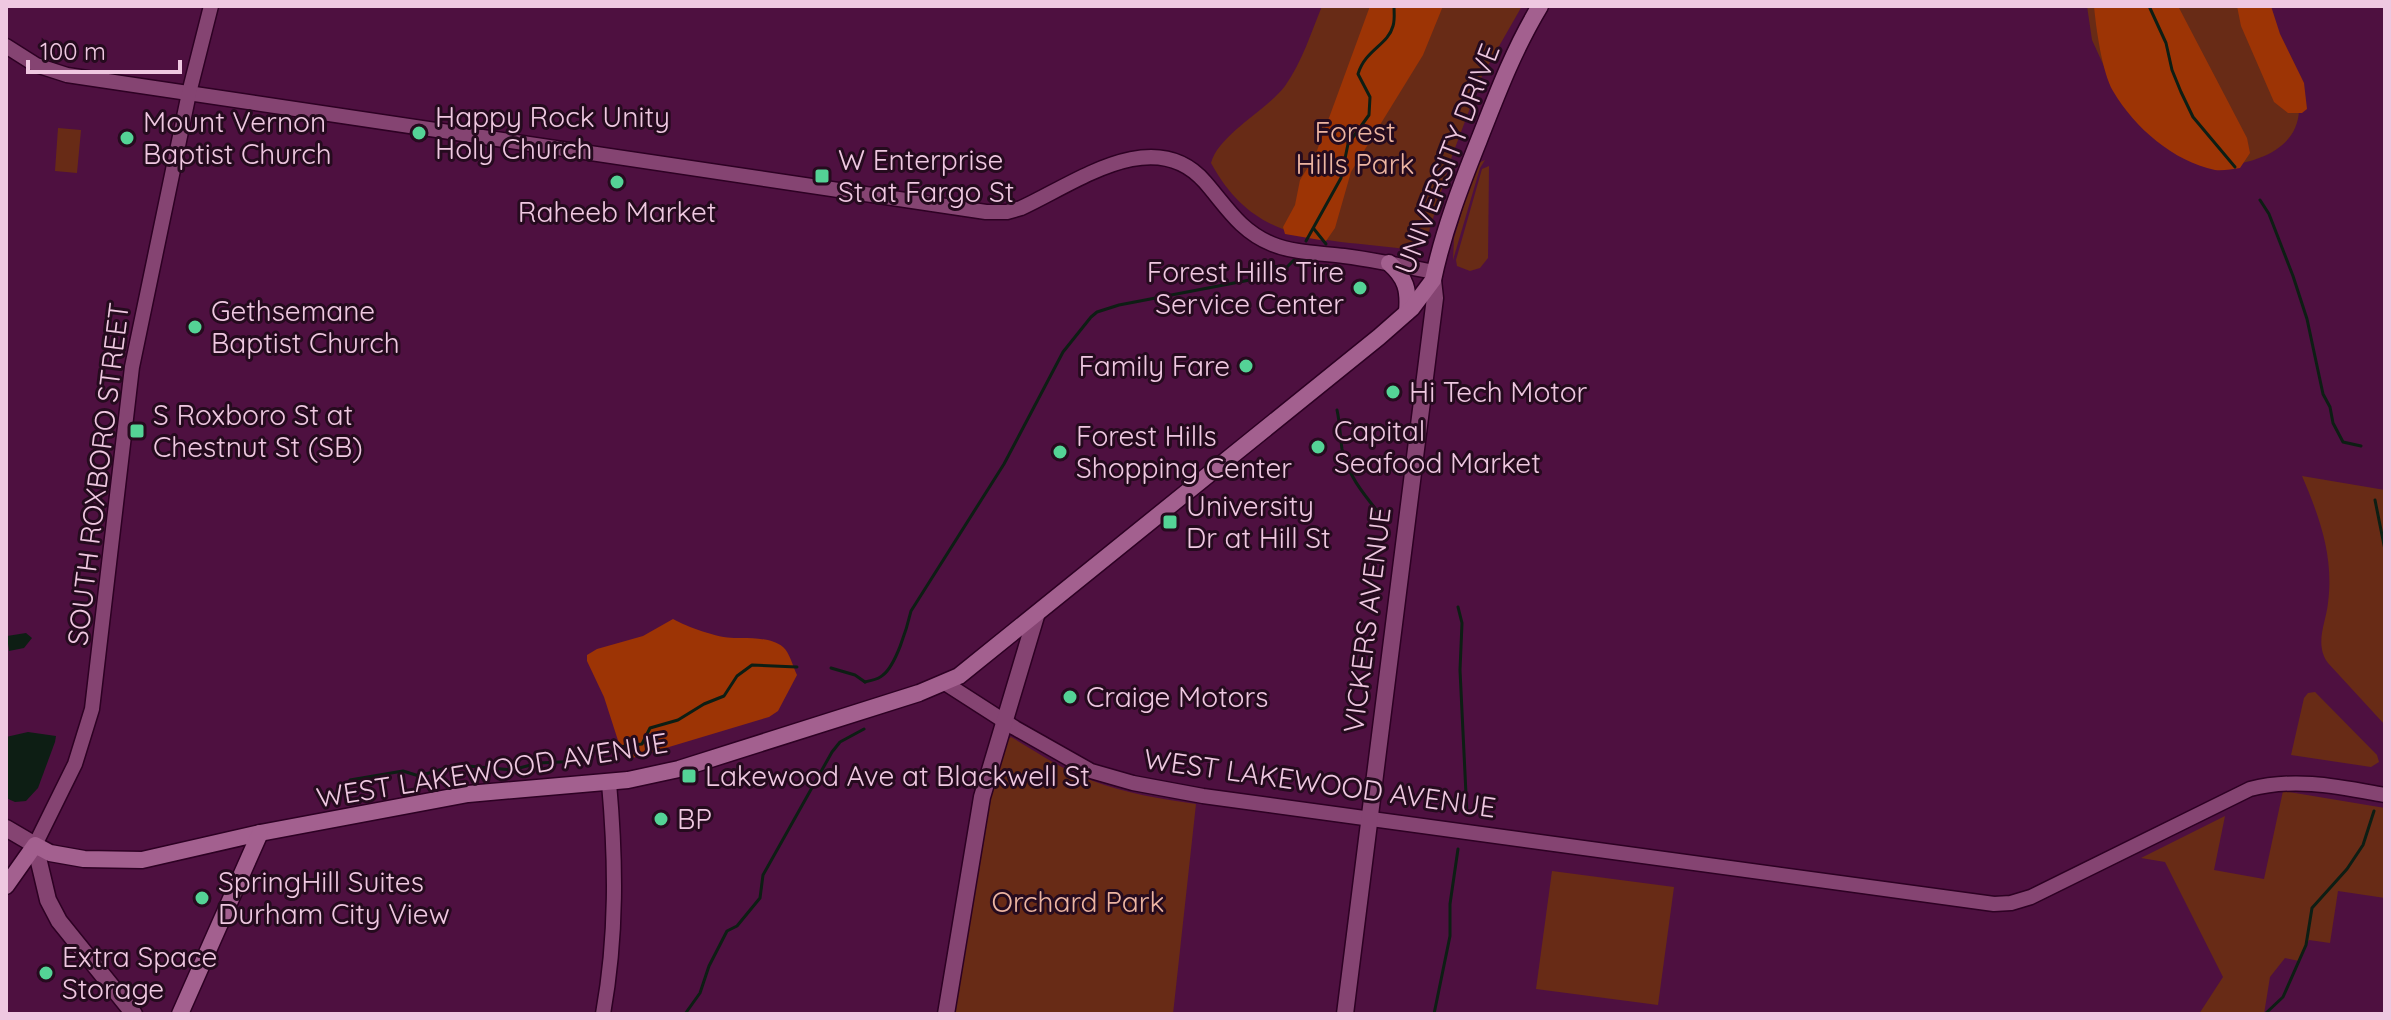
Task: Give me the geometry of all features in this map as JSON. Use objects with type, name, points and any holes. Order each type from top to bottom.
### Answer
[{"type":"main road","name":"UNIVERSITY DRIVE","points":[[945,683],[972,667],[1036,616],[1407,312],[1434,276],[1468,167],[1493,100],[1540,6]]},
{"type":"main road","points":[[1389,263],[1401,273],[1407,284],[1407,312]]},
{"type":"main road","name":"VICKERS AVENUE","points":[[1345,1014],[1435,298],[1434,276]]},
{"type":"main road","points":[[946,1014],[982,797],[1036,616]]},
{"type":"main road","name":"WEST LAKEWOOD AVENUE","points":[[35,845],[65,856],[127,861],[468,794],[609,783],[679,769],[945,683]]},
{"type":"main road","points":[[6,828],[35,845],[48,900],[59,921],[134,1014]]},
{"type":"main road","points":[[180,1014],[260,833]]},
{"type":"main road","name":"SOUTH ROXBORO STREET","points":[[6,886],[35,845]]},
{"type":"street","name":"SOUTH ROXBORO STREET","points":[[35,845],[75,764],[92,709],[132,367],[189,93],[211,6]]},
{"type":"street","points":[[6,46],[26,60],[67,75],[994,213],[1021,208],[1098,169],[1128,159],[1170,160],[1195,172],[1233,218],[1254,235],[1271,243],[1300,251],[1389,263],[1434,276]]},
{"type":"street","name":"WEST LAKEWOOD AVENUE","points":[[945,683],[1078,765],[1119,779],[1203,796],[2002,904],[2031,897],[2250,789],[2280,783],[2309,783],[2385,795]]},
{"type":"street","points":[[603,1014],[615,908],[615,846],[609,783]]},
{"type":"green space","name":"Forest Hills Park","points":[[1322,6],[1522,6],[1482,76],[1452,156],[1427,238],[1418,246],[1405,249],[1319,239],[1271,224],[1249,210],[1229,190],[1211,163],[1223,142],[1285,86]]},
{"type":"green space","points":[[1370,6],[1443,6],[1423,55],[1351,172],[1335,228],[1326,241],[1285,234],[1283,227],[1295,205],[1300,180],[1315,156]]},
{"type":"green space","points":[[2087,6],[2261,6],[2298,102],[2297,123],[2292,134],[2274,151],[2228,165],[2113,86],[2092,40]]},
{"type":"green space","points":[[2094,6],[2178,6],[2247,138],[2250,153],[2240,168],[2215,170],[2199,166],[2156,141],[2132,118],[2113,91],[2106,73]]},
{"type":"green space","points":[[2237,6],[2271,6],[2280,34],[2304,83],[2307,109],[2302,113],[2288,113],[2274,102],[2241,26]]},
{"type":"green space","points":[[58,128],[81,130],[77,173],[55,171]]},
{"type":"green space","points":[[1485,160],[1453,260],[1454,238],[1476,164]]},
{"type":"green space","points":[[1489,166],[1488,258],[1480,268],[1470,271],[1457,266],[1456,260],[1482,169]]},
{"type":"green space","points":[[2302,476],[2385,490],[2385,725],[2324,656],[2321,641],[2328,603],[2329,570],[2320,523]]},
{"type":"green space","points":[[673,619],[720,636],[772,641],[788,653],[797,675],[778,711],[769,717],[629,759],[623,756],[587,655],[597,649],[643,636]]},
{"type":"green space","points":[[2315,692],[2377,755],[2379,762],[2371,767],[2291,755],[2304,698],[2308,693]]},
{"type":"green space","name":"Orchard Park","points":[[1011,737],[1061,767],[1093,781],[1143,795],[1196,804],[1173,1014],[954,1014],[989,800]]},
{"type":"green space","points":[[2283,791],[2385,808],[2385,898],[2338,891],[2330,943],[2309,940],[2299,961],[2285,958],[2270,977],[2264,1014],[2199,1014],[2223,977],[2165,862],[2141,858],[2225,816],[2214,870],[2264,879]]},
{"type":"green space","points":[[1552,871],[1674,887],[1658,1005],[1536,989]]},
{"type":"shaded area","points":[[26,633],[32,638],[24,648],[9,651],[7,636]]},
{"type":"shaded area","points":[[28,732],[56,736],[55,742],[38,788],[26,801],[15,802],[6,798],[6,737]]},
{"type":"waterway","points":[[1306,241],[1341,178],[1348,144],[1369,115],[1370,97],[1358,74],[1366,59],[1390,33],[1394,6]]},
{"type":"waterway","points":[[2149,6],[2193,117],[2235,167]]},
{"type":"waterway","points":[[2260,200],[2269,214],[2293,276],[2333,423],[2343,442],[2361,446]]},
{"type":"waterway","points":[[1314,229],[1326,244]]},
{"type":"waterway","points":[[865,682],[881,677],[888,670],[897,655],[911,611],[1004,464],[1063,352],[1091,317],[1119,305],[1255,279],[1272,266],[1286,268],[1294,260]]},
{"type":"waterway","points":[[1337,410],[1345,460],[1360,488],[1386,522]]},
{"type":"waterway","points":[[2375,500],[2385,550]]},
{"type":"waterway","points":[[1458,607],[1462,623],[1460,670],[1467,815]]},
{"type":"waterway","points":[[618,747],[642,744],[650,728],[678,720],[724,696],[737,676],[752,665],[797,667]]},
{"type":"waterway","points":[[831,668],[855,675],[865,682]]},
{"type":"waterway","points":[[685,1014],[700,993],[709,966],[727,931],[737,926],[760,898],[763,875],[832,752],[840,742],[864,729]]},
{"type":"waterway","points":[[350,780],[403,771],[419,776],[456,765],[512,770],[538,763],[584,761]]},
{"type":"waterway","points":[[2265,1014],[2283,997],[2306,945],[2312,908],[2347,869],[2363,845],[2374,811]]},
{"type":"waterway","points":[[1434,1014],[1450,936],[1450,904],[1458,849]]},
{"type":"place","name":"Happy Rock Unity Holy Church","points":[[419,133]]},
{"type":"place","name":"Mount Vernon Baptist Church","points":[[127,138]]},
{"type":"place","name":"W Enterprise St at Fargo St","points":[[822,176]]},
{"type":"place","name":"Raheeb Market","points":[[617,182]]},
{"type":"place","name":"Forest Hills Tire Service Center","points":[[1360,288]]},
{"type":"place","name":"Gethsemane Baptist Church","points":[[195,327]]},
{"type":"place","name":"Family Fare","points":[[1246,366]]},
{"type":"place","name":"Hi Tech Motor","points":[[1393,392]]},
{"type":"place","name":"S Roxboro St at Chestnut St (SB)","points":[[137,431]]},
{"type":"place","name":"Capital Seafood Market","points":[[1318,447]]},
{"type":"place","name":"Forest Hills Shopping Center","points":[[1060,452]]},
{"type":"place","name":"University Dr at Hill St","points":[[1170,522]]},
{"type":"place","name":"Craige Motors","points":[[1070,697]]},
{"type":"place","name":"Lakewood Ave at Blackwell St","points":[[689,776]]},
{"type":"place","name":"BP","points":[[661,819]]},
{"type":"place","name":"SpringHill Suites Durham City View","points":[[202,898]]},
{"type":"place","name":"Extra Space Storage","points":[[46,973]]}]
